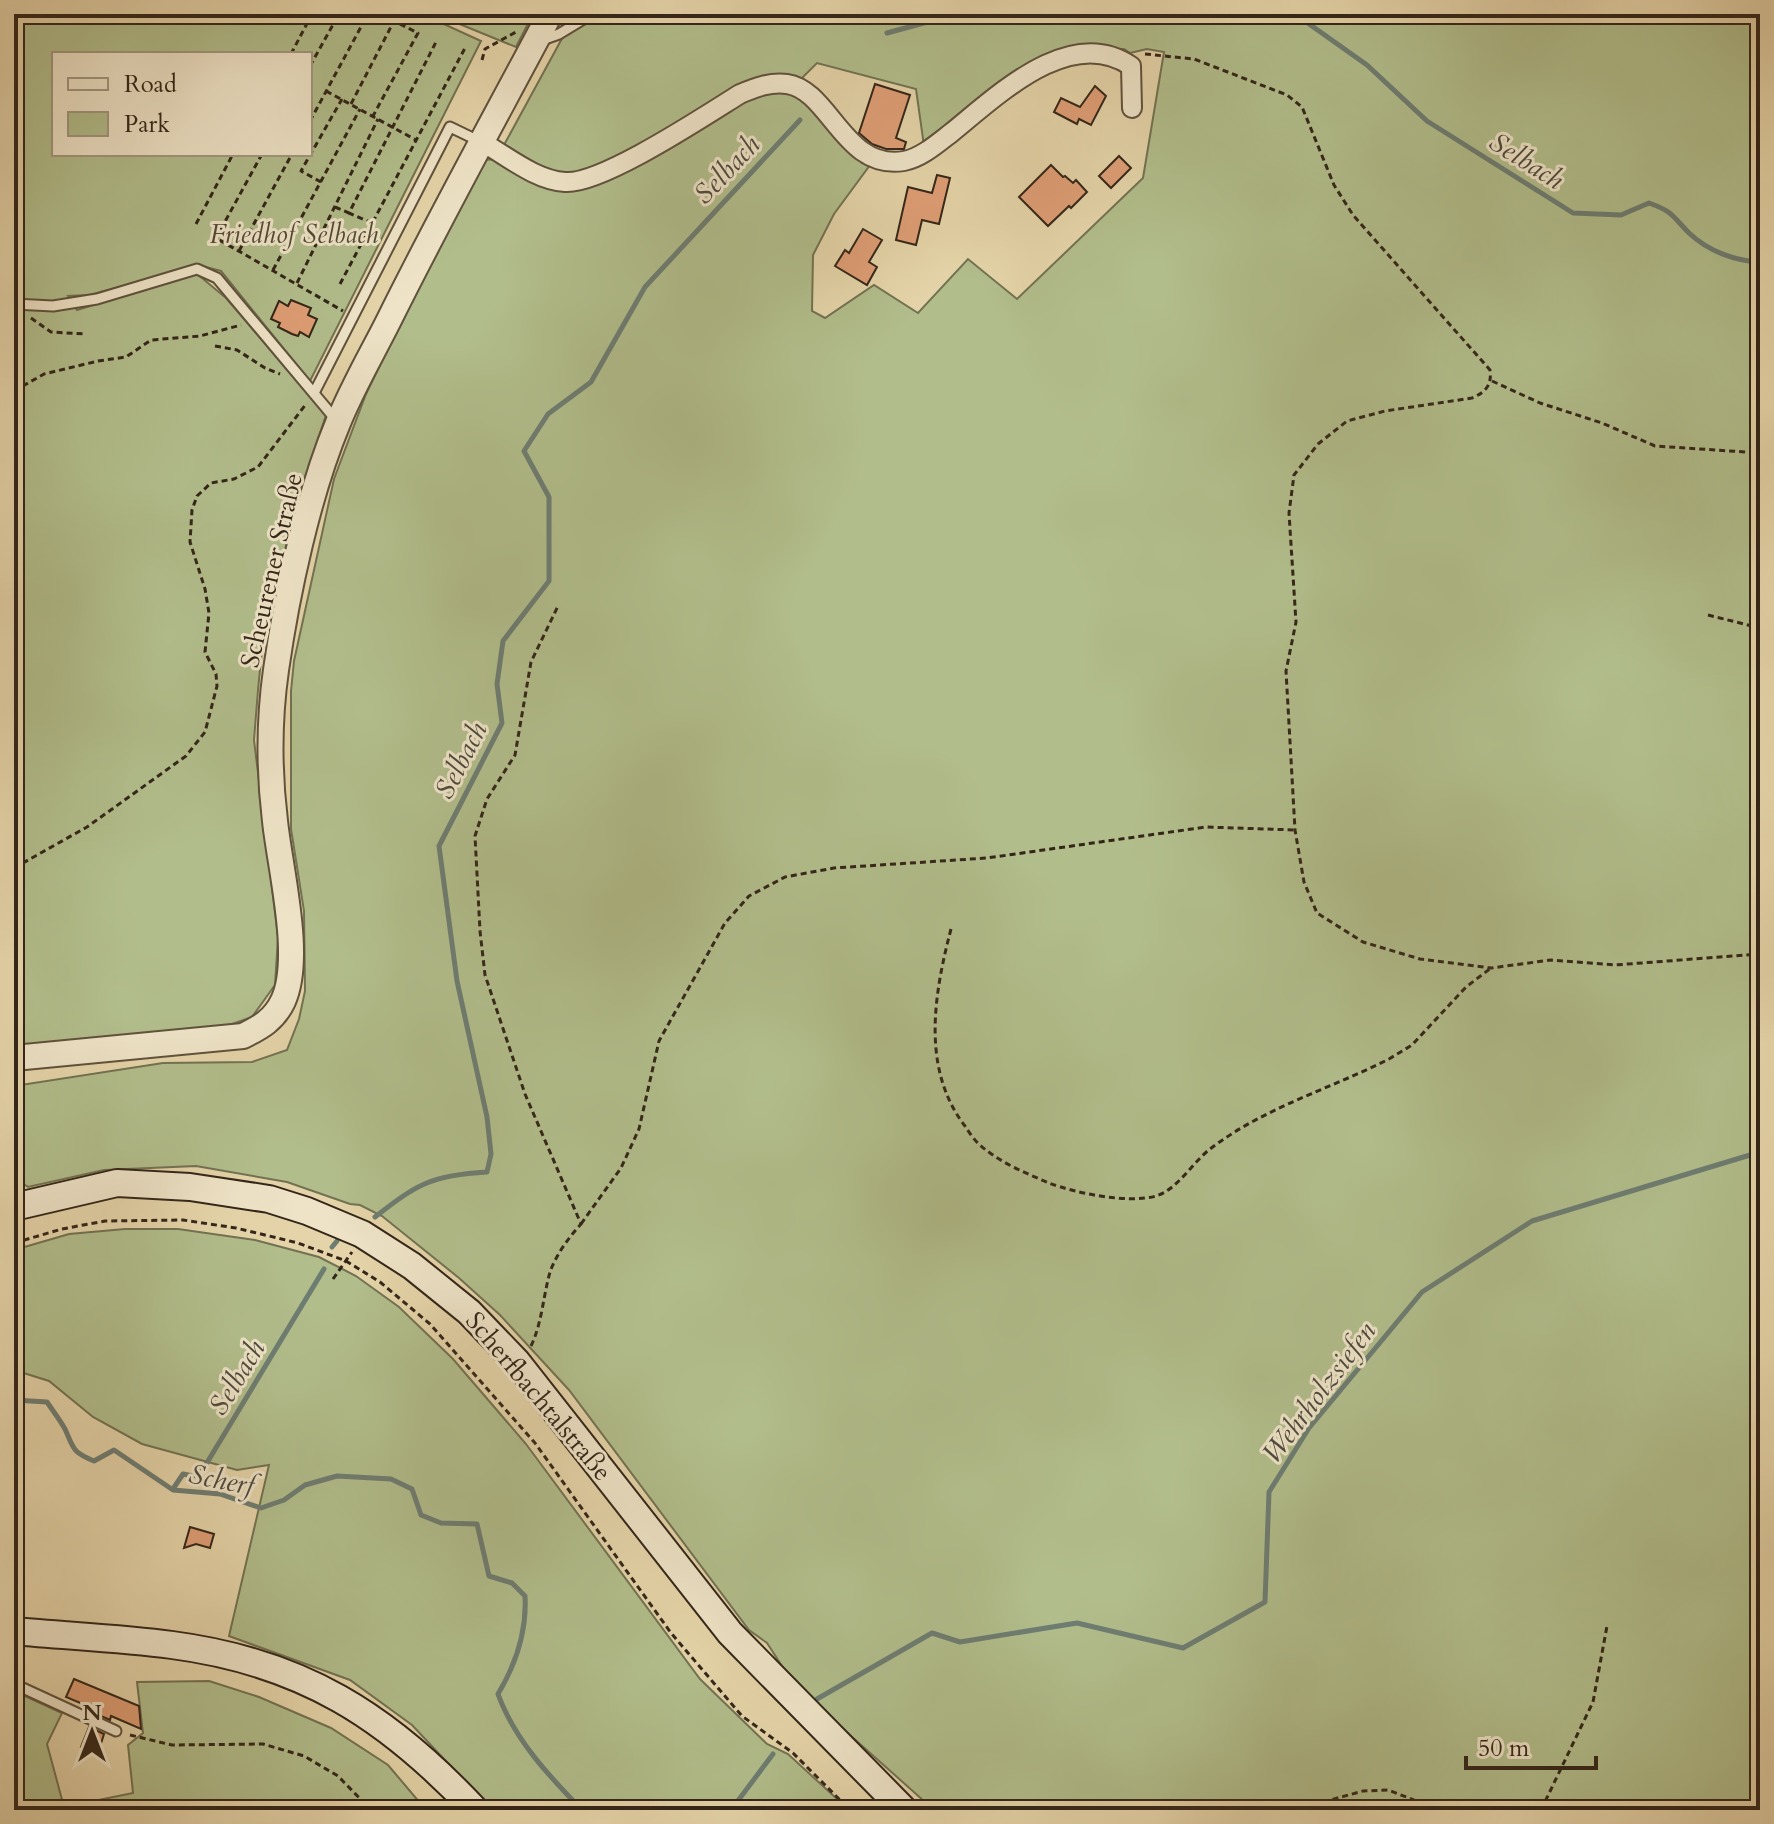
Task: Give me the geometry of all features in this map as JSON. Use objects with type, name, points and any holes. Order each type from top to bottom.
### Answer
[{"type":"main road","name":"Scherfbachtalstraße","points":[[14,1207],[117,1183],[190,1187],[269,1199],[307,1211],[362,1234],[412,1266],[469,1312],[517,1362],[730,1633],[904,1810]]},
{"type":"main road","points":[[14,1631],[174,1645],[224,1654],[284,1673],[344,1700],[385,1726],[439,1772],[475,1810]]},
{"type":"street","name":"Scheurener Straße","points":[[14,1058],[243,1036],[268,1023],[283,1001],[289,980],[290,955],[275,819],[272,746],[275,682],[298,557],[338,423],[406,285],[482,142],[528,33],[550,14]]},
{"type":"street","points":[[482,142],[543,178],[567,183],[601,174],[740,94],[764,84],[790,84],[811,96],[856,146],[883,161],[906,161],[932,148],[1012,84],[1044,65],[1085,53],[1117,56],[1131,66],[1132,108]]},
{"type":"lane","points":[[528,33],[559,34],[592,14]]},
{"type":"lane","points":[[314,393],[450,127],[482,142]]},
{"type":"lane","points":[[14,304],[53,306],[97,299],[197,269],[217,278],[338,423]]},
{"type":"lane","points":[[14,1684],[116,1731]]},
{"type":"path","points":[[292,52],[312,14]]},
{"type":"path","points":[[312,62],[339,14]]},
{"type":"path","points":[[312,117],[368,14]]},
{"type":"path","points":[[351,104],[394,21],[418,33],[373,116]]},
{"type":"path","points":[[482,60],[485,49],[501,38],[528,33]]},
{"type":"path","points":[[349,213],[436,42]]},
{"type":"path","points":[[340,284],[465,48]]},
{"type":"path","points":[[1117,56],[1156,54],[1194,59],[1287,95],[1302,107],[1334,185],[1353,215],[1490,370],[1492,381],[1484,393],[1472,398],[1385,411],[1347,421],[1318,444],[1294,475],[1289,513],[1296,622],[1286,671],[1295,830],[1304,882],[1317,913],[1363,942],[1420,959],[1491,968],[1551,960],[1615,965],[1760,954]]},
{"type":"path","points":[[326,91],[416,140]]},
{"type":"path","points":[[312,151],[342,99]]},
{"type":"path","points":[[273,270],[360,109]]},
{"type":"path","points":[[297,283],[378,119]]},
{"type":"path","points":[[312,142],[316,144]]},
{"type":"path","points":[[196,224],[232,156]]},
{"type":"path","points":[[261,156],[216,238],[353,317]]},
{"type":"path","points":[[239,251],[291,156]]},
{"type":"path","points":[[309,156],[301,171],[321,182]]},
{"type":"path","points":[[335,207],[372,223]]},
{"type":"path","points":[[26,316],[51,332],[85,334]]},
{"type":"path","points":[[14,391],[44,374],[126,357],[151,340],[200,336],[254,322]]},
{"type":"path","points":[[215,346],[237,350],[265,368],[283,375],[295,371]]},
{"type":"path","points":[[1492,381],[1540,403],[1602,423],[1655,446],[1760,453]]},
{"type":"path","points":[[14,868],[87,827],[186,756],[205,732],[217,686],[216,674],[205,652],[209,613],[190,542],[192,510],[197,496],[211,483],[234,479],[258,467],[314,393]]},
{"type":"path","points":[[558,606],[531,662],[515,755],[487,799],[475,836],[485,975],[525,1094],[581,1224]]},
{"type":"path","points":[[1708,615],[1760,628]]},
{"type":"path","points":[[517,1362],[531,1346],[538,1331],[551,1269],[571,1234],[621,1168],[639,1129],[659,1041],[725,923],[749,896],[785,877],[834,868],[987,858],[1206,827],[1295,830]]},
{"type":"path","points":[[951,929],[942,965],[934,1051],[943,1088],[959,1118],[979,1145],[1020,1171],[1069,1191],[1119,1198],[1157,1196],[1193,1162],[1241,1127],[1389,1059],[1412,1045],[1466,987],[1491,968]]},
{"type":"path","points":[[14,1243],[82,1225],[163,1219],[252,1231],[298,1243],[346,1261],[402,1299],[460,1355],[535,1443],[671,1633],[742,1716],[793,1753],[850,1810]]},
{"type":"path","points":[[333,1279],[362,1234]]},
{"type":"path","points":[[1541,1810],[1593,1702],[1607,1626]]},
{"type":"path","points":[[116,1731],[172,1745],[263,1744],[304,1756],[338,1776],[371,1810]]},
{"type":"path","points":[[1294,1810],[1363,1791],[1388,1790],[1440,1810]]},
{"type":"green space","name":"Friedhof Selbach","points":[[14,14],[422,14],[481,41],[310,381],[221,271],[198,265],[90,295],[68,296],[77,310],[196,273],[226,298],[326,415],[279,572],[262,650],[258,690],[254,740],[278,937],[275,985],[252,1017],[221,1028],[14,1049]]},
{"type":"green space","points":[[435,14],[533,14],[516,47]]},
{"type":"green space","points":[[596,14],[1760,14],[1760,1810],[934,1810],[795,1686],[767,1643],[749,1630],[569,1390],[500,1315],[382,1216],[360,1205],[287,1182],[196,1166],[104,1170],[28,1187],[14,1177],[14,1086],[163,1063],[252,1062],[287,1050],[299,1019],[305,991],[304,911],[291,829],[291,691],[294,661],[334,479],[366,394],[484,160],[497,159],[534,180],[555,186],[575,186],[616,171],[751,96],[777,87],[806,96],[862,163],[870,165],[834,214],[813,255],[812,311],[825,318],[874,285],[918,313],[968,259],[1017,299],[1143,178],[1164,52],[1147,49],[1130,53],[1124,49],[1059,54],[1014,78],[924,146],[916,89],[817,63],[801,79],[760,80],[736,90],[611,163],[582,174],[538,169],[504,145],[565,33]]},
{"type":"green space","points":[[125,1229],[178,1229],[255,1240],[319,1257],[356,1276],[399,1307],[453,1359],[526,1444],[700,1679],[767,1744],[788,1754],[849,1810],[492,1810],[412,1725],[350,1680],[229,1636],[269,1465],[237,1470],[142,1444],[93,1417],[49,1381],[14,1370],[14,1250],[69,1234]]},
{"type":"green space","points":[[209,1681],[259,1697],[331,1728],[388,1765],[426,1810],[14,1810],[14,1691],[62,1713],[47,1744],[64,1807],[133,1793],[128,1745],[143,1733],[137,1682]]},
{"type":"building","points":[[875,84],[910,95],[896,138],[906,142],[904,149],[886,149],[872,144],[859,133]]},
{"type":"building","points":[[1095,86],[1106,96],[1091,125],[1079,119],[1077,124],[1054,112],[1061,98],[1080,107]]},
{"type":"building","points":[[1119,156],[1131,168],[1111,188],[1099,176]]},
{"type":"building","points":[[1051,165],[1073,183],[1076,180],[1087,192],[1048,226],[1019,197]]},
{"type":"building","points":[[937,175],[950,178],[939,224],[922,220],[916,245],[896,240],[908,187],[932,193]]},
{"type":"building","points":[[863,229],[882,240],[869,262],[877,267],[867,285],[835,266],[845,250],[849,253]]},
{"type":"building","points":[[291,300],[311,308],[308,315],[317,319],[309,337],[300,332],[298,336],[292,334],[278,327],[280,323],[271,319],[279,301],[288,306]]},
{"type":"building","points":[[190,1527],[214,1534],[210,1548],[196,1544],[184,1548]]},
{"type":"building","points":[[74,1679],[139,1706],[141,1729],[111,1716],[110,1720],[94,1713],[95,1709],[66,1697]]},
{"type":"building","points":[[89,1727],[104,1734],[98,1753],[81,1747]]},
{"type":"waterway","name":"Selbach","points":[[887,33],[957,14]]},
{"type":"waterway","name":"Selbach","points":[[1295,14],[1367,65],[1427,121],[1573,213],[1621,215],[1649,203],[1668,212],[1696,239],[1713,250],[1741,260],[1760,262]]},
{"type":"waterway","name":"Selbach","points":[[375,1217],[402,1196],[426,1183],[487,1172],[491,1154],[487,1117],[457,981],[439,846],[502,723],[497,684],[503,641],[549,581],[549,497],[524,451],[548,414],[591,382],[645,287],[800,120]]},
{"type":"waterway","name":"Wehrholzsiefen","points":[[817,1699],[932,1633],[960,1642],[1077,1623],[1183,1648],[1265,1602],[1269,1492],[1309,1428],[1422,1292],[1532,1221],[1760,1152]]},
{"type":"waterway","name":"Selbach","points":[[332,1247],[337,1241]]},
{"type":"waterway","name":"Selbach","points":[[173,1489],[183,1474],[193,1476],[205,1466],[324,1269]]},
{"type":"waterway","name":"Scherf","points":[[14,1400],[47,1402],[81,1455],[94,1461],[114,1450],[173,1490],[220,1494],[261,1508],[284,1500],[305,1485],[337,1476],[391,1479],[412,1489],[421,1515],[441,1523],[477,1524],[489,1576],[512,1583],[525,1596],[519,1647],[498,1694],[523,1742],[582,1810]]},
{"type":"waterway","name":"Wehrholzsiefen","points":[[731,1810],[773,1754]]}]
